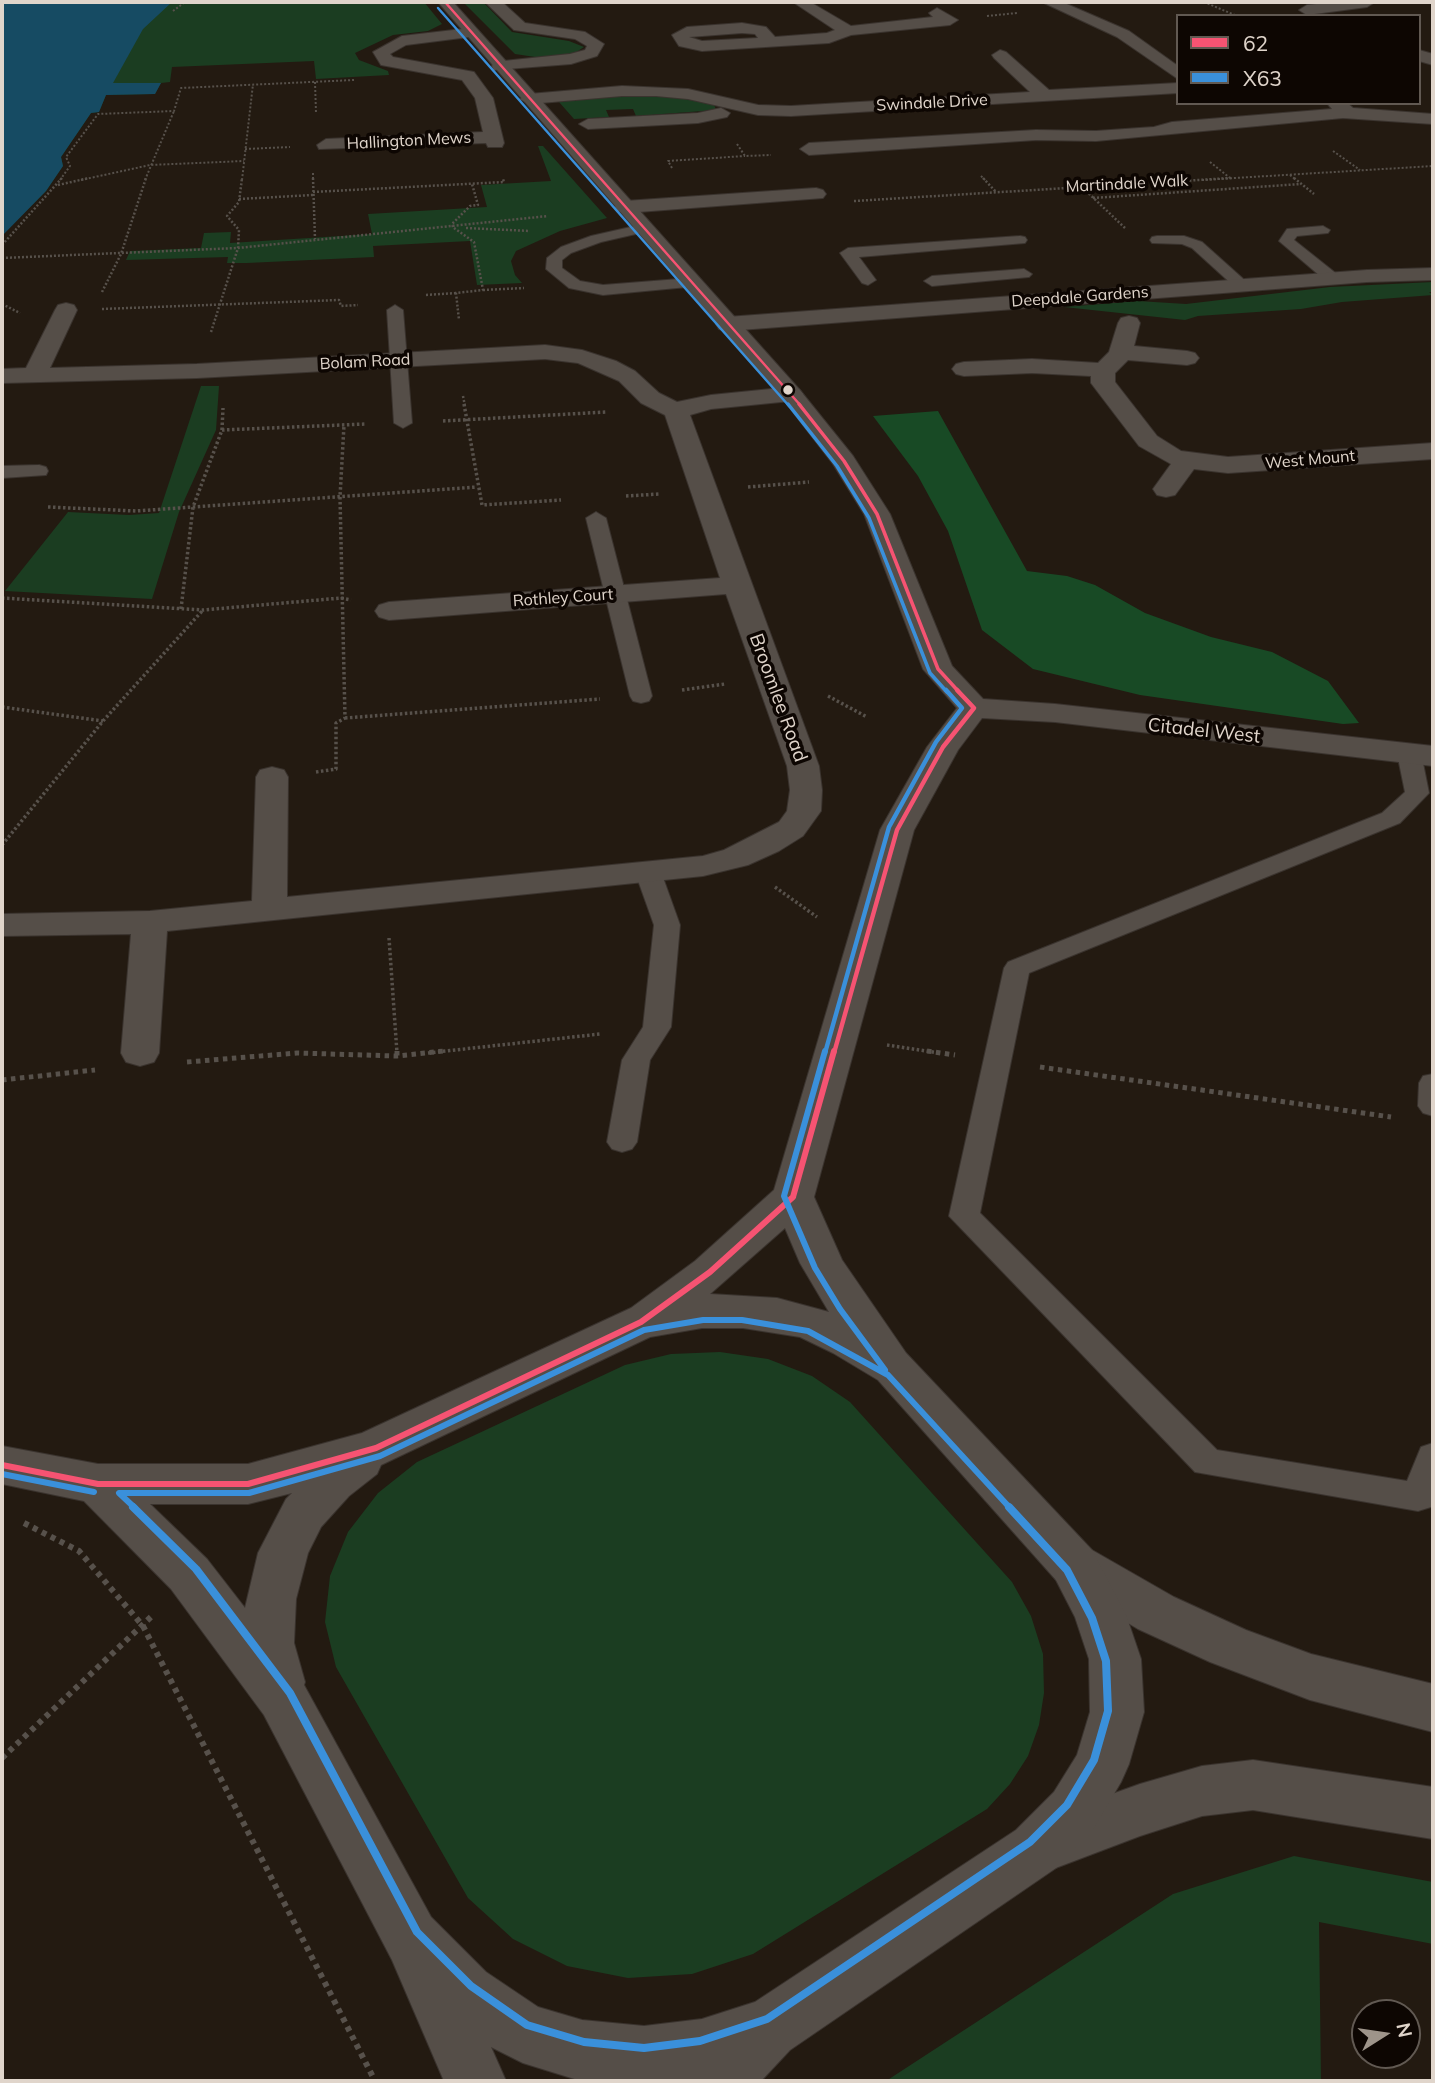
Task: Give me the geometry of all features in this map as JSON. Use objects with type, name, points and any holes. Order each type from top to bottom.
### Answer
[{"type":"street","points":[[2,1465],[98,1484],[247,1484],[376,1448],[641,1322],[710,1272],[793,1197],[897,830],[943,747],[974,708],[939,669],[877,514],[844,461],[791,394],[445,2]]},
{"type":"street","points":[[493,2],[520,27],[579,35],[596,44],[591,53],[571,59],[500,66]]},
{"type":"street","points":[[800,2],[848,31]]},
{"type":"street","points":[[1287,2],[1315,13],[1367,2]]},
{"type":"street","points":[[1032,6],[1055,4],[1123,34],[1176,73]]},
{"type":"street","points":[[771,42],[829,38],[848,31],[944,17]]},
{"type":"street","name":"Hallington Mews","points":[[326,145],[494,140],[484,98],[468,76],[387,61],[381,52],[402,41],[471,33]]},
{"type":"street","points":[[1031,59],[1003,58],[1045,96]]},
{"type":"street","name":"Swindale Drive","points":[[529,99],[647,91],[688,94],[737,106],[791,111],[1176,88]]},
{"type":"street","points":[[1127,91],[1172,127]]},
{"type":"street","name":"Swindale Drive","points":[[588,124],[620,117],[698,118],[717,115],[737,106]]},
{"type":"street","name":"Swindale Drive","points":[[809,149],[848,142],[1036,135],[1120,135],[1339,108],[1433,119]]},
{"type":"street","points":[[625,207],[791,203],[816,194]]},
{"type":"street","name":"Deepdale Gardens","points":[[727,324],[1332,278],[1433,274]]},
{"type":"street","points":[[36,375],[66,310]]},
{"type":"street","points":[[964,369],[1032,366],[1104,370],[1115,362],[1121,352],[1129,323]]},
{"type":"street","name":"Bolam Road","points":[[2,376],[197,371],[545,352],[582,357],[627,376],[650,398],[677,412]]},
{"type":"street","points":[[1121,352],[1187,359]]},
{"type":"street","name":"West Mount","points":[[1104,370],[1103,383],[1148,441],[1160,450],[1187,461],[1228,466],[1254,465],[1433,451]]},
{"type":"street","points":[[677,412],[711,402],[791,394]]},
{"type":"street","name":"Broomlee Road","points":[[2,925],[150,922],[703,866],[736,858],[791,829],[804,811],[806,790],[803,766],[678,422],[677,412]]},
{"type":"street","points":[[1166,489],[1187,461]]},
{"type":"street","name":"Rothley Court","points":[[389,611],[737,585]]},
{"type":"street","name":"Citadel West","points":[[974,708],[1055,713],[1421,755]]},
{"type":"street","points":[[269,910],[272,778]]},
{"type":"street","points":[[140,1053],[150,922]]},
{"type":"street","points":[[718,2081],[771,2027],[1035,1849],[1074,1810],[1102,1765],[1117,1712],[1115,1659],[1100,1615],[1074,1565],[894,1368],[847,1304],[822,1264],[793,1197]]},
{"type":"street","points":[[641,1322],[702,1311],[743,1311],[777,1315],[811,1323],[849,1341],[894,1368]]},
{"type":"street","points":[[283,1698],[268,1643],[271,1600],[283,1553],[303,1513],[332,1482],[376,1448]]},
{"type":"street","points":[[98,1484],[189,1574],[283,1698],[410,1937],[475,2081]]},
{"type":"street","points":[[1074,1565],[1156,1613],[1228,1646],[1310,1677],[1433,1708]]},
{"type":"street","points":[[1035,1849],[1140,1810],[1202,1791],[1253,1785],[1332,1795],[1433,1813]]},
{"type":"street","points":[[410,1937],[465,1993],[523,2033],[582,2051],[644,2057],[702,2050],[771,2027]]},
{"type":"lane","points":[[644,228],[596,239],[566,250],[555,258],[554,269],[575,285],[603,290],[692,283]]},
{"type":"lane","points":[[1323,230],[1292,232],[1286,241],[1332,278]]},
{"type":"lane","points":[[868,280],[848,253],[1020,240]]},
{"type":"lane","points":[[1157,240],[1184,240],[1197,245],[1242,285]]},
{"type":"lane","points":[[905,248],[952,306]]},
{"type":"lane","points":[[932,281],[1024,274]]},
{"type":"lane","points":[[395,310],[403,423]]},
{"type":"lane","points":[[2,472],[39,471]]},
{"type":"lane","points":[[596,518],[640,696]]},
{"type":"lane","points":[[1421,755],[1417,793],[1391,818],[1017,968],[964,1216],[1207,1462],[1418,1497],[1433,1457]]},
{"type":"lane","points":[[622,1142],[636,1060],[657,1027],[667,925],[648,872]]},
{"type":"lane","points":[[1433,1083],[1433,1106]]},
{"type":"path","points":[[173,11],[185,2]]},
{"type":"path","points":[[1204,2],[1233,14]]},
{"type":"path","points":[[944,17],[1055,4]]},
{"type":"path","points":[[96,309],[121,254],[150,165],[181,88],[356,80]]},
{"type":"path","points":[[245,149],[253,84]]},
{"type":"path","points":[[2,245],[57,185],[70,166],[66,157],[98,114],[174,111]]},
{"type":"path","points":[[57,185],[150,165],[244,161]]},
{"type":"path","name":"Martindale Walk","points":[[848,202],[1433,166]]},
{"type":"path","points":[[312,168],[315,239]]},
{"type":"path","points":[[239,199],[355,188],[504,182],[503,179]]},
{"type":"path","points":[[453,227],[470,206],[478,205],[472,184]]},
{"type":"path","points":[[1093,198],[1301,184]]},
{"type":"path","points":[[1083,187],[1139,242],[1157,240]]},
{"type":"path","points":[[2,258],[238,248],[625,207]]},
{"type":"path","points":[[453,227],[474,242],[483,290],[456,293],[467,421],[481,505],[565,500]]},
{"type":"path","points":[[66,310],[339,300],[341,306],[385,304],[395,310]]},
{"type":"path","points":[[222,430],[467,421],[634,410],[677,412]]},
{"type":"path","points":[[272,778],[336,769],[336,723],[345,718],[340,497],[344,425]]},
{"type":"path","points":[[620,496],[810,482]]},
{"type":"path","points":[[42,507],[135,511],[477,487]]},
{"type":"path","points":[[2,598],[203,610],[341,598],[389,611]]},
{"type":"path","points":[[2,845],[103,721],[203,610]]},
{"type":"path","points":[[2,707],[103,721]]},
{"type":"path","points":[[386,898],[397,1056]]},
{"type":"path","points":[[178,1062],[296,1053],[397,1056],[657,1027]]},
{"type":"path","points":[[838,1038],[1392,1117]]},
{"type":"path","points":[[2,1080],[98,1070]]},
{"type":"path","points":[[13,1518],[79,1551],[143,1626],[375,2081]]},
{"type":"path","points":[[2,1758],[143,1626]]},
{"type":"green space","points":[[2,2],[424,2],[442,24],[428,31],[393,35],[355,53],[359,60],[388,71],[389,75],[316,79],[314,61],[172,67],[170,82],[161,83],[155,94],[106,95],[99,112],[91,113],[61,157],[63,166],[46,191],[2,235]]},
{"type":"green space","points":[[463,2],[484,3],[512,32],[569,41],[584,47],[572,55],[542,58],[515,54]]},
{"type":"green space","points":[[628,93],[667,95],[707,102],[714,104],[716,110],[636,116],[633,109],[606,110],[609,117],[574,119],[559,102]]},
{"type":"green space","points":[[538,146],[543,146],[607,218],[560,231],[516,251],[511,261],[515,275],[522,283],[477,285],[470,241],[373,246],[374,257],[247,263],[227,263],[228,257],[126,260],[130,251],[201,248],[204,233],[231,232],[230,243],[372,234],[368,214],[487,207],[481,185],[551,181]]},
{"type":"green space","points":[[1433,282],[1433,292],[1429,292],[1433,295],[1342,302],[1301,309],[1198,316],[1185,320],[1064,307],[1138,301],[1186,304],[1330,287]]},
{"type":"green space","points":[[201,386],[219,386],[216,430],[179,512],[152,599],[5,591],[68,512],[129,515],[159,513]]},
{"type":"green space","points":[[938,411],[1027,571],[1067,576],[1095,585],[1145,613],[1211,637],[1272,652],[1328,681],[1359,723],[1343,724],[1140,695],[1033,669],[982,630],[948,531],[918,476],[873,416]]},
{"type":"green space","points":[[720,1352],[768,1359],[812,1376],[850,1402],[1012,1582],[1031,1616],[1043,1654],[1044,1693],[1039,1725],[1028,1756],[1010,1784],[987,1809],[753,1954],[692,1974],[628,1978],[567,1966],[513,1939],[468,1898],[336,1667],[325,1622],[330,1576],[348,1532],[378,1493],[417,1462],[625,1365],[671,1354]]},
{"type":"green space","points":[[1294,1856],[1433,1882],[1433,1944],[1319,1922],[1321,2081],[886,2081],[1173,1894]]},
{"type":"water","points":[[2,2],[172,2],[143,29],[113,83],[161,83],[155,94],[106,95],[99,112],[91,113],[61,157],[63,166],[46,191],[2,236]]},
{"type":"transit line","name":"62","points":[[445,2],[791,394],[844,461],[877,514],[938,669],[974,708]]},
{"type":"transit line","name":"X63","points":[[438,8],[784,400],[837,466],[869,518],[930,673],[962,708],[936,742],[889,827],[784,1196],[815,1268],[840,1309],[885,1370]]},
{"type":"transit line","name":"62","points":[[793,1197],[897,830],[943,747],[974,708]]},
{"type":"transit line","name":"62","points":[[2,1465],[98,1484],[248,1484],[376,1448],[641,1322],[710,1272],[793,1197]]},
{"type":"transit line","name":"X63","points":[[703,1320],[742,1320],[808,1331],[888,1375],[1067,1570],[1092,1618],[1106,1661],[1108,1711],[1094,1760],[1067,1805],[1030,1842],[767,2019],[700,2041],[644,2048],[584,2042],[527,2025],[471,1986],[417,1932],[290,1693],[196,1569],[119,1493],[249,1493],[308,1478],[380,1456],[644,1330],[703,1320]]},
{"type":"transit line","name":"X63","points":[[2,1474],[94,1492]]}]
